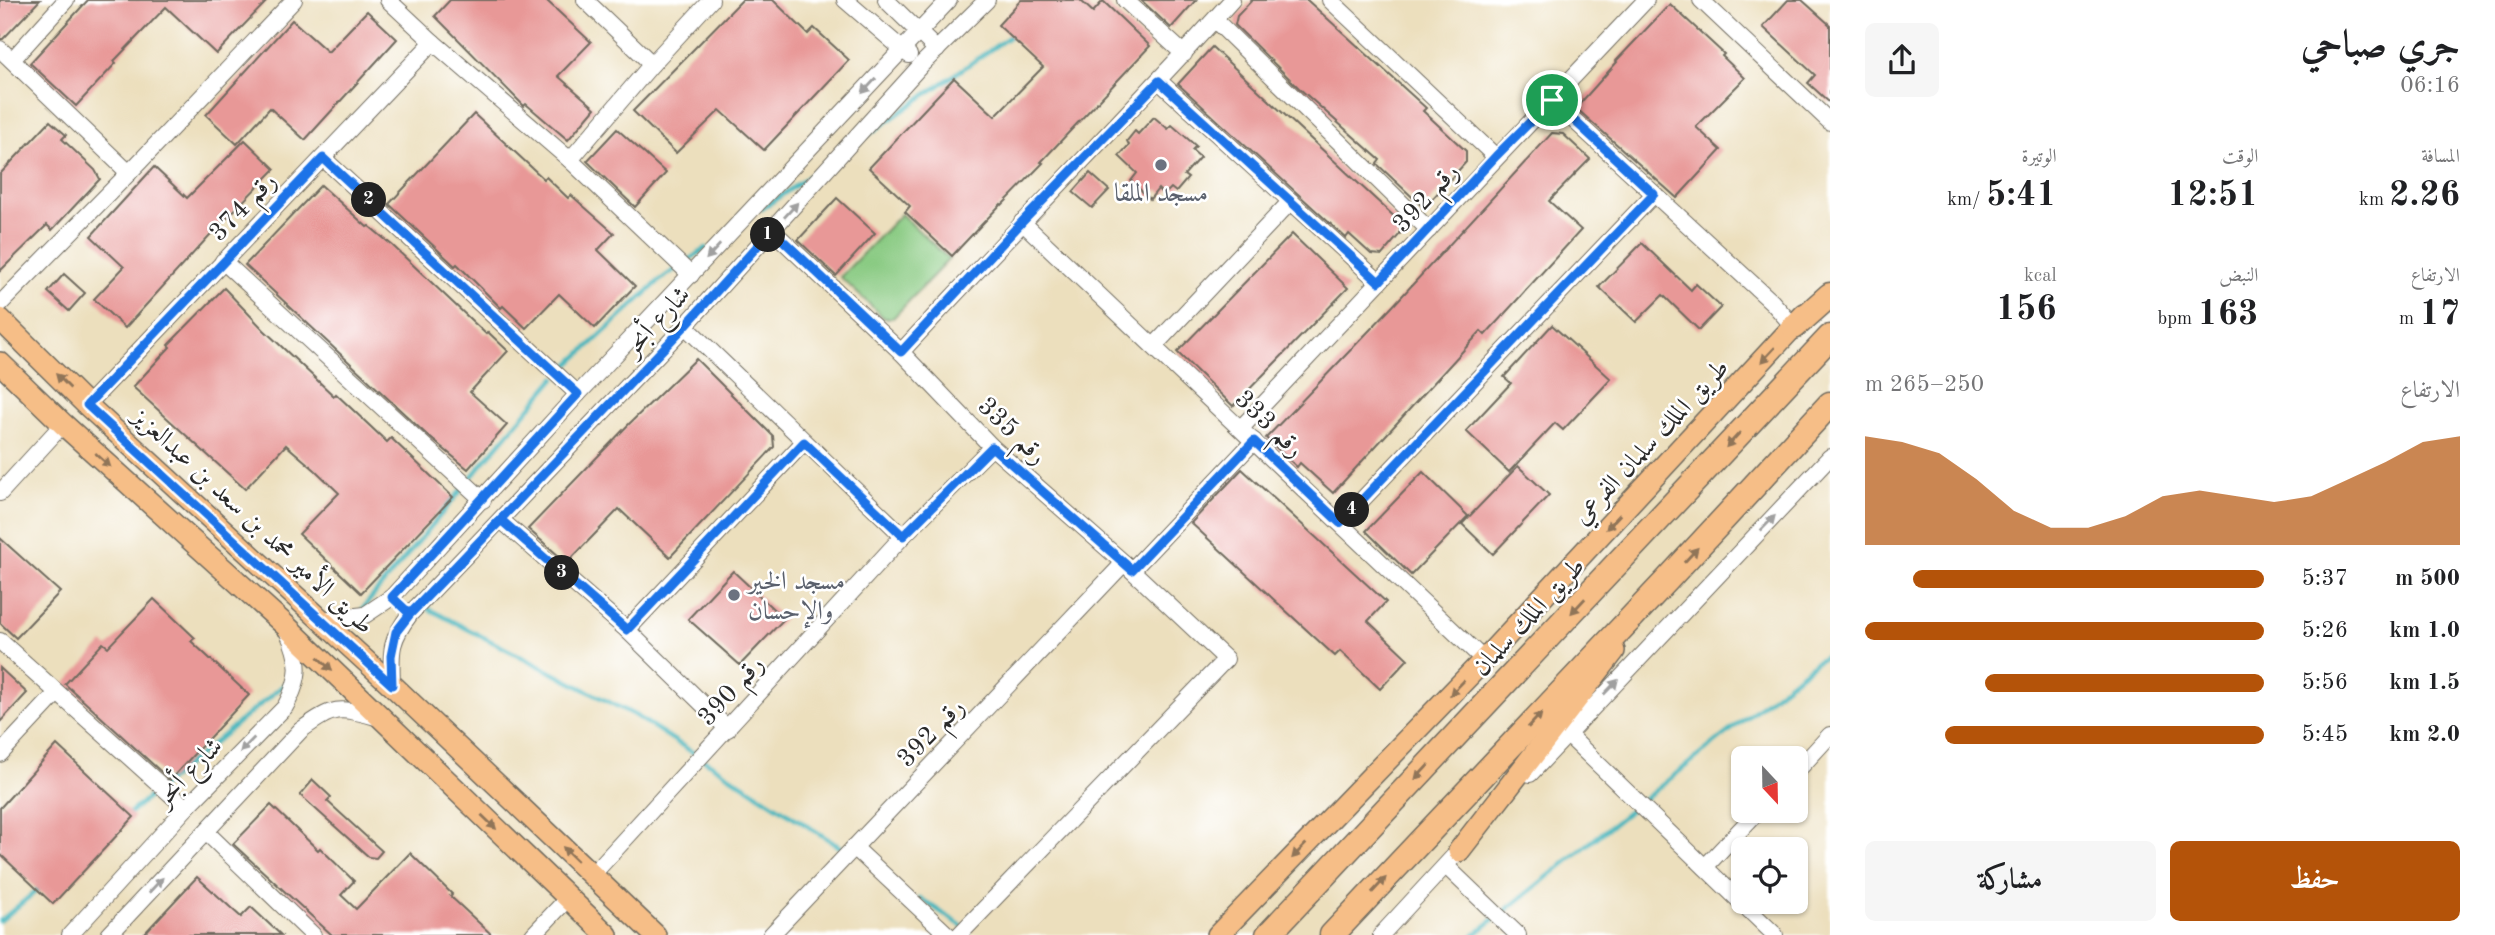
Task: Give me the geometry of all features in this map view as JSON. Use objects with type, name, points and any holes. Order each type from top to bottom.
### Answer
[{"type":"highway","points":[[1794,327],[1830,295]]},
{"type":"highway","name":"طريق الملك سلمان","points":[[1268,935],[1830,337]]},
{"type":"highway","points":[[1332,935],[1830,404]]},
{"type":"main road","name":"طريق الملك سلمان الفرعي","points":[[1218,935],[1484,660],[1830,287]]},
{"type":"main road","name":"طريق الأمير محمد بن سعد بن عبدالعزيز","points":[[0,319],[87,405],[392,685],[655,935]]},
{"type":"main road","points":[[0,363],[63,424],[285,625],[607,935]]},
{"type":"main road","points":[[1452,859],[1668,579]]},
{"type":"main road","points":[[1232,935],[1279,872]]},
{"type":"street","points":[[12,60],[66,0]]},
{"type":"street","points":[[0,304],[294,0]]},
{"type":"street","points":[[388,0],[570,160],[691,275]]},
{"type":"street","points":[[585,0],[652,64]]},
{"type":"street","points":[[570,160],[711,0]]},
{"type":"street","points":[[845,0],[902,51],[923,64]]},
{"type":"street","points":[[886,0],[937,50]]},
{"type":"street","name":"شارع أبحر","points":[[321,620],[365,615],[392,597],[578,394],[949,0]]},
{"type":"street","name":"شارع أبحر","points":[[392,685],[391,656],[396,632],[410,614],[685,326],[923,64],[986,0]]},
{"type":"street","points":[[1125,0],[1184,54]]},
{"type":"street","points":[[901,352],[1159,81],[1232,0]]},
{"type":"street","points":[[1330,0],[1496,156]]},
{"type":"street","name":"رقم 392","points":[[1241,428],[1646,0]]},
{"type":"street","points":[[1701,0],[1830,122]]},
{"type":"street","points":[[1214,20],[1429,230]]},
{"type":"street","name":"رقم 374","points":[[87,405],[433,42]]},
{"type":"street","points":[[0,49],[129,173]]},
{"type":"street","points":[[1159,81],[1379,282]]},
{"type":"street","points":[[1552,100],[1772,303],[1794,327]]},
{"type":"street","points":[[323,158],[578,394]]},
{"type":"street","points":[[1340,523],[1654,194]]},
{"type":"street","points":[[1154,346],[1291,201]]},
{"type":"street","name":"رقم 333","points":[[1022,222],[1484,660]]},
{"type":"street","name":"رقم 335","points":[[772,230],[901,352],[992,447],[1128,566],[1226,659],[959,935]]},
{"type":"street","points":[[223,261],[483,500]]},
{"type":"street","points":[[685,326],[903,536]]},
{"type":"street","points":[[0,493],[63,424]]},
{"type":"street","name":"رقم 392","points":[[771,935],[1128,566],[1254,441]]},
{"type":"street","points":[[627,630],[804,442]]},
{"type":"street","name":"رقم 390","points":[[592,875],[903,536],[992,447]]},
{"type":"street","points":[[1381,935],[1830,457]]},
{"type":"street","points":[[501,520],[627,630],[728,729]]},
{"type":"street","points":[[392,597],[410,614]]},
{"type":"street","name":"شارع أبحر","points":[[70,935],[186,808],[285,707],[299,673],[296,651],[285,625]]},
{"type":"street","points":[[0,641],[186,808]]},
{"type":"street","points":[[0,754],[57,693]]},
{"type":"street","name":"شارع أبحر","points":[[108,935],[301,730],[326,712],[343,709],[380,718]]},
{"type":"street","points":[[268,724],[276,721],[290,725],[293,733],[289,743]]},
{"type":"street","points":[[1567,734],[1775,935]]},
{"type":"street","points":[[1808,759],[1830,736]]},
{"type":"street","points":[[1705,867],[1747,823]]},
{"type":"street","points":[[206,832],[313,935]]},
{"type":"street","points":[[854,847],[948,935]]},
{"type":"street","points":[[1452,859],[1518,935]]},
{"type":"street","points":[[533,935],[569,897]]},
{"type":"green space","points":[[901,214],[949,259],[893,318],[884,318],[840,277]]},
{"type":"building","points":[[0,0],[40,0],[0,39]]},
{"type":"building","points":[[88,0],[268,0],[216,54],[166,7],[114,61],[116,63],[76,106],[30,63]]},
{"type":"building","points":[[450,0],[546,0],[591,42],[558,76],[595,108],[568,140],[526,104],[524,106],[435,16]]},
{"type":"building","points":[[742,0],[773,0],[808,34],[814,28],[849,60],[764,150],[720,110],[676,153],[633,111]]},
{"type":"building","points":[[1021,0],[1080,0],[1093,12],[1103,1],[1150,46],[1041,162],[1043,163],[952,256],[905,212],[910,206],[869,168],[954,78],[995,116],[1043,67],[998,25]]},
{"type":"building","points":[[1141,0],[1196,0],[1171,28]]},
{"type":"building","points":[[1252,0],[1307,0],[1426,108],[1423,111],[1466,151],[1466,162],[1424,208],[1377,164],[1380,160],[1300,89],[1235,25],[1237,16]]},
{"type":"building","points":[[1788,0],[1802,0],[1830,25],[1830,103],[1808,83],[1815,75],[1763,27]]},
{"type":"building","points":[[1670,4],[1724,54],[1722,56],[1745,78],[1696,127],[1721,150],[1677,198],[1576,108]]},
{"type":"building","points":[[367,11],[397,39],[305,140],[270,108],[237,144],[206,115],[292,20],[328,52]]},
{"type":"building","points":[[1212,47],[1400,222],[1400,234],[1382,255],[1371,254],[1349,234],[1346,238],[1178,84]]},
{"type":"building","points":[[474,114],[544,179],[546,177],[568,198],[571,195],[614,233],[598,250],[635,286],[595,328],[559,294],[526,328],[389,204]]},
{"type":"building","name":"مسجد الملقا","points":[[1154,117],[1168,129],[1172,125],[1196,146],[1192,150],[1200,157],[1184,175],[1188,178],[1176,192],[1171,188],[1164,195],[1158,189],[1150,199],[1131,181],[1137,173],[1119,156],[1129,145],[1127,141],[1135,131],[1138,134]]},
{"type":"building","points":[[50,121],[66,135],[62,139],[95,170],[100,179],[52,230],[47,225],[0,271],[0,174]]},
{"type":"building","points":[[617,129],[666,173],[635,207],[587,161]]},
{"type":"building","points":[[1552,133],[1563,134],[1590,159],[1549,201],[1581,230],[1485,335],[1481,331],[1333,493],[1300,463],[1297,467],[1266,438],[1391,308]]},
{"type":"building","points":[[245,140],[275,169],[125,328],[94,299],[124,267],[91,236],[154,167],[187,198]]},
{"type":"building","points":[[1090,173],[1109,190],[1092,208],[1073,192]]},
{"type":"building","points":[[321,185],[367,227],[393,246],[486,334],[488,332],[508,351],[470,392],[507,425],[468,469],[427,435],[245,265]]},
{"type":"building","points":[[837,198],[875,233],[836,276],[798,240]]},
{"type":"building","points":[[1292,234],[1348,288],[1233,406],[1177,352]]},
{"type":"building","points":[[1642,243],[1691,290],[1696,284],[1721,307],[1699,330],[1663,295],[1636,322],[1599,287]]},
{"type":"building","points":[[64,274],[85,293],[69,311],[48,292]]},
{"type":"building","points":[[224,288],[334,396],[336,394],[387,442],[391,438],[453,497],[361,593],[299,534],[339,493],[315,470],[286,445],[245,489],[133,387],[170,347],[168,345]]},
{"type":"building","points":[[1552,325],[1611,379],[1563,430],[1555,423],[1509,472],[1466,431],[1511,383],[1504,377]]},
{"type":"building","points":[[696,359],[773,436],[774,447],[670,557],[619,509],[567,563],[528,529]]},
{"type":"building","points":[[1518,466],[1549,495],[1493,554],[1462,524]]},
{"type":"building","points":[[1242,469],[1386,602],[1368,621],[1408,659],[1380,689],[1340,651],[1335,656],[1191,523]]},
{"type":"building","points":[[1423,472],[1468,516],[1411,575],[1366,531]]},
{"type":"building","points":[[0,538],[60,592],[16,638],[0,623]]},
{"type":"building","name":"مسجد الخير والإحسان","points":[[733,571],[784,619],[740,665],[688,619]]},
{"type":"building","points":[[154,599],[195,638],[191,641],[249,695],[170,780],[65,684],[103,643],[108,647]]},
{"type":"building","points":[[0,668],[27,693],[0,722]]},
{"type":"building","points":[[57,745],[134,817],[53,904],[0,854],[0,808]]},
{"type":"building","points":[[313,780],[331,797],[327,801],[382,851],[376,858],[369,857],[300,795]]},
{"type":"building","points":[[271,805],[354,881],[341,895],[356,909],[410,853],[452,894],[450,896],[492,935],[332,935],[233,844]]},
{"type":"building","points":[[197,877],[241,917],[251,907],[281,935],[143,935]]},
{"type":"waterway","points":[[865,137],[1013,34]]},
{"type":"waterway","points":[[762,209],[815,172]]},
{"type":"waterway","points":[[684,263],[706,248]]},
{"type":"waterway","points":[[561,372],[659,281],[677,268]]},
{"type":"waterway","points":[[468,481],[555,378]]},
{"type":"waterway","points":[[363,608],[463,488]]},
{"type":"waterway","points":[[423,606],[636,716],[845,850]]},
{"type":"waterway","points":[[1501,914],[1817,661],[1830,654]]},
{"type":"waterway","points":[[126,816],[291,679]]},
{"type":"waterway","points":[[0,921],[41,887]]},
{"type":"waterway","points":[[920,898],[962,926]]},
{"type":"waterway","points":[[1474,935],[1494,919]]},
{"type":"place","name":"مسجد الملقا","points":[[1161,165]]},
{"type":"place","name":"مسجد الخير والإحسان","points":[[734,595]]},
{"type":"route","points":[[1159,81],[1379,282],[1552,100],[1654,194],[1340,523],[1254,441],[1132,570],[992,447],[903,536],[804,442],[627,630],[501,520],[396,632],[391,656],[392,685],[87,405],[323,158],[578,394],[392,597],[410,614],[685,326],[772,230],[901,352],[1159,81]]}]
